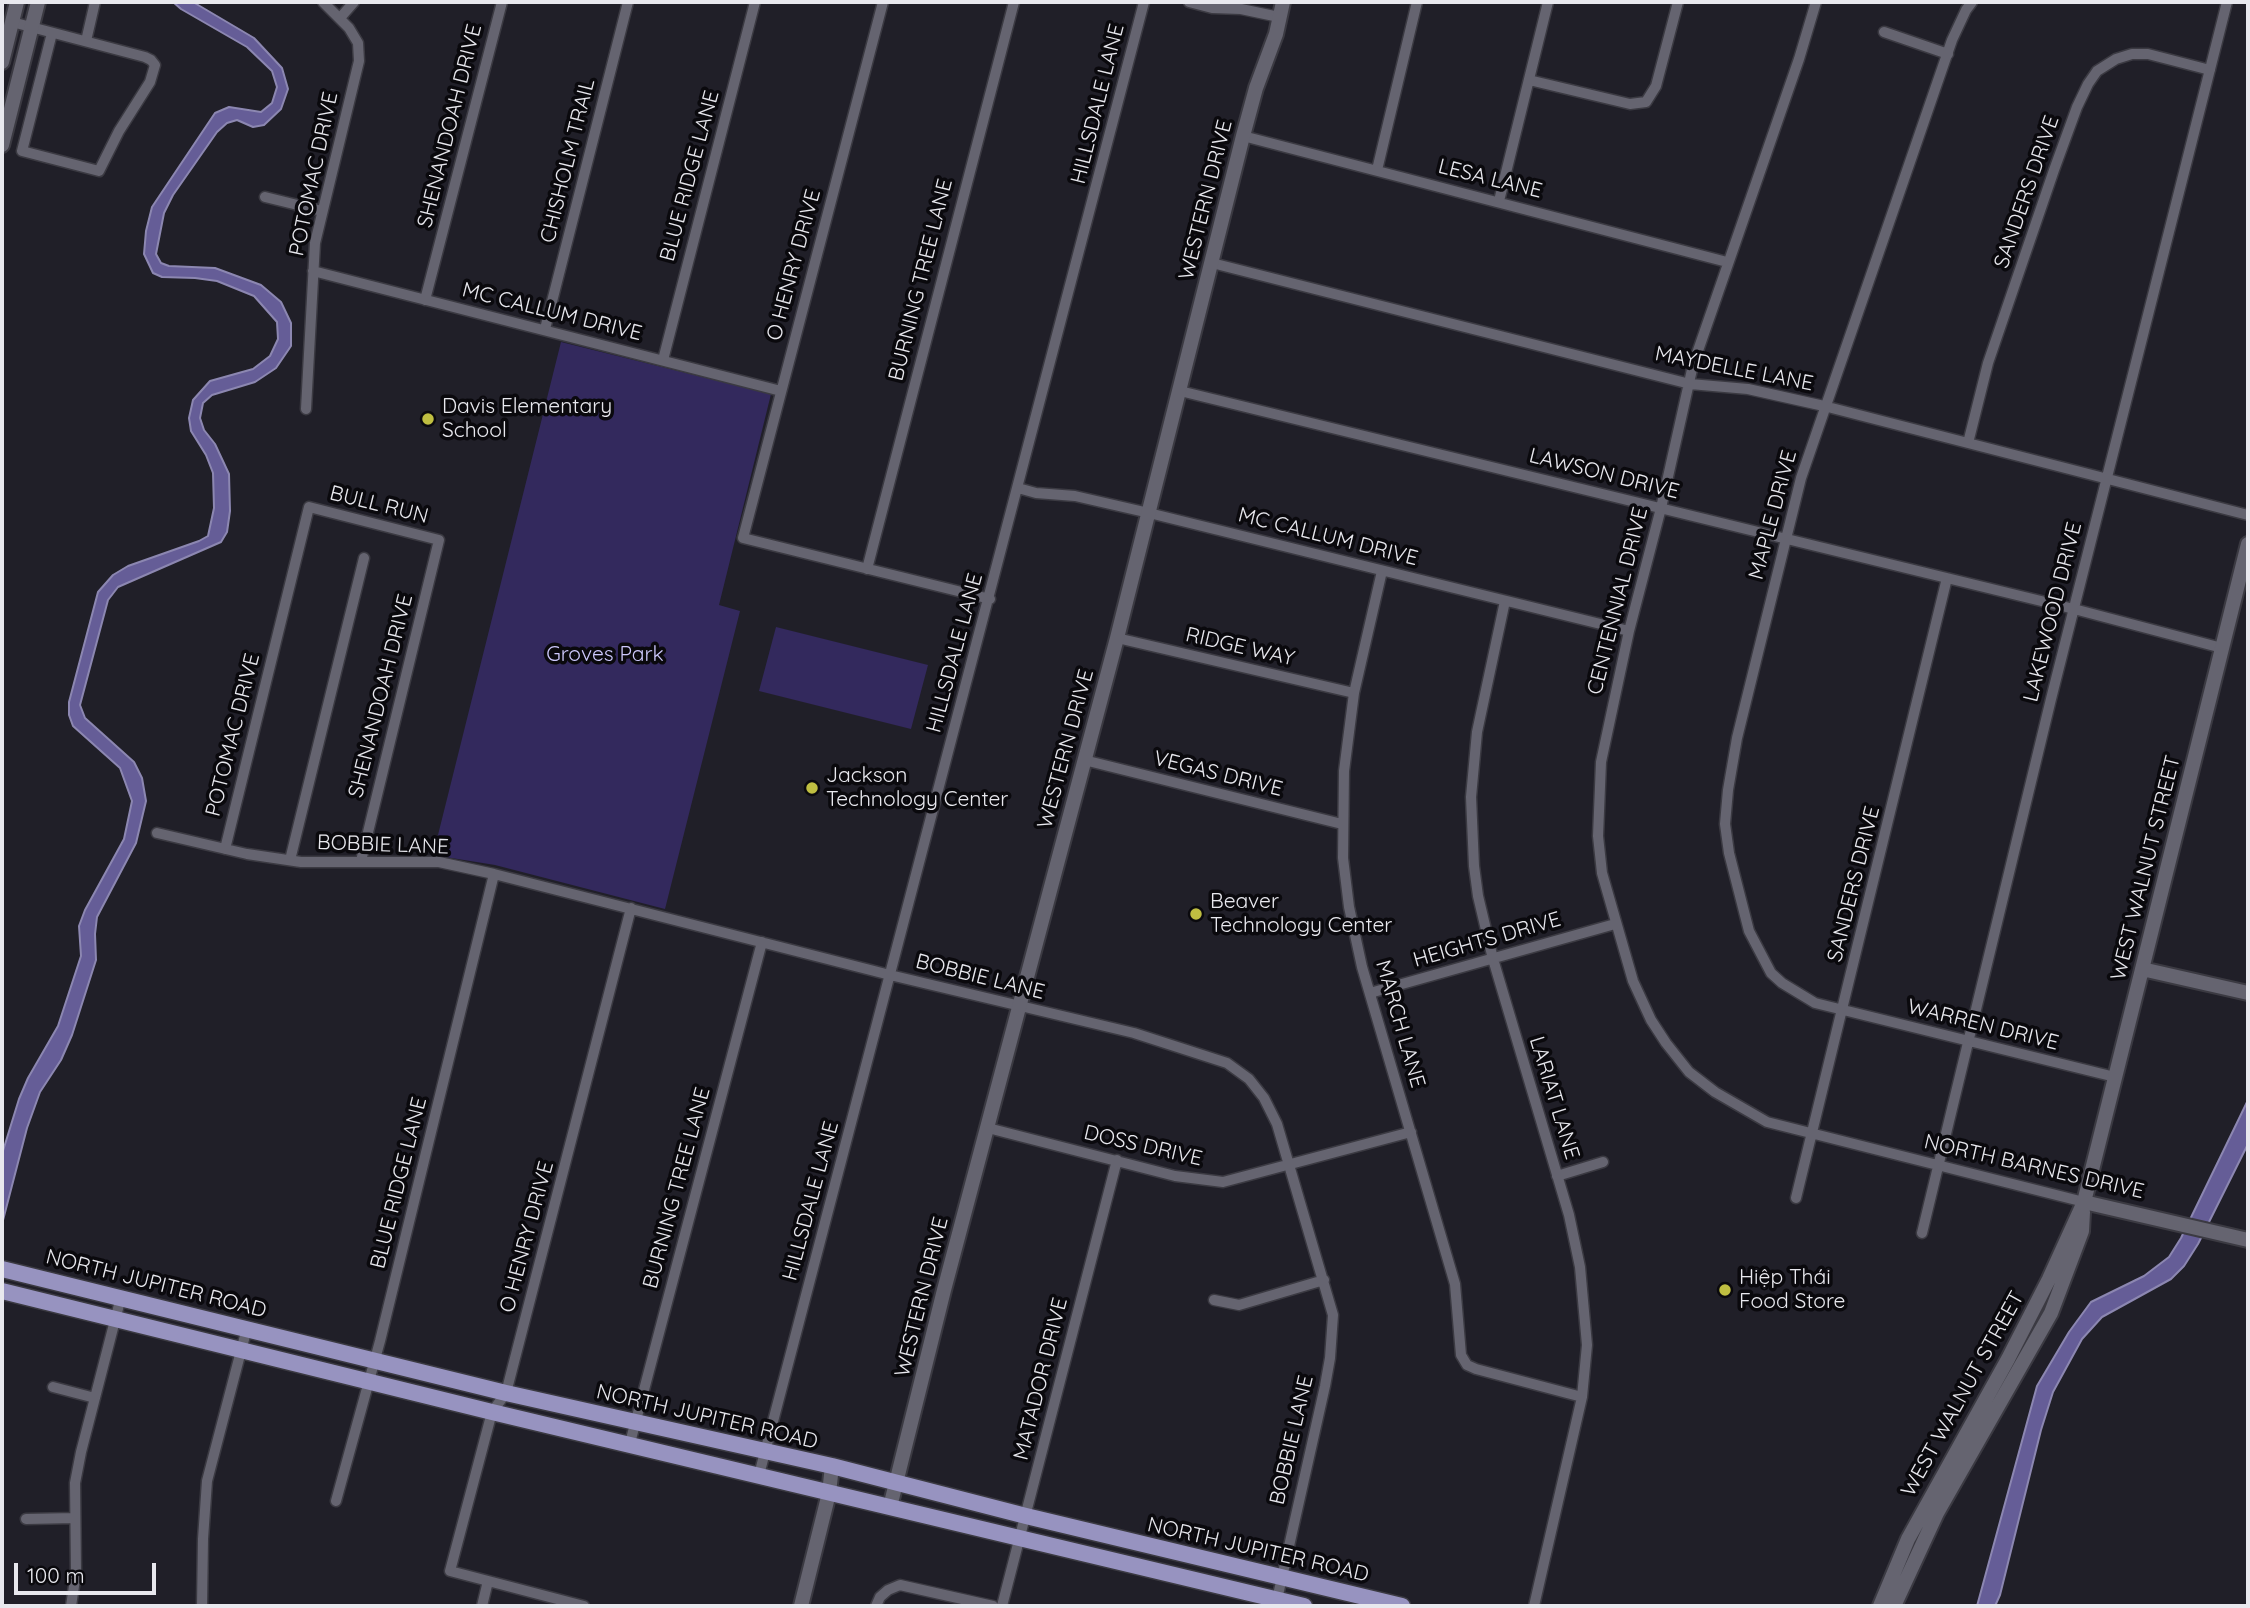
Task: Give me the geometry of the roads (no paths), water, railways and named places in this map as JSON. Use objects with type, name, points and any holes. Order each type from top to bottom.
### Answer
[{"type":"main road","points":[[2,62],[17,2]]},
{"type":"main road","points":[[2,145],[38,2]]},
{"type":"main road","name":"WESTERN DRIVE","points":[[890,1507],[944,1290],[1118,638],[1243,136],[1256,88],[1276,34],[1283,2]]},
{"type":"main road","name":"WEST WALNUT STREET","points":[[1894,1606],[1912,1563],[1939,1511],[2051,1313],[2082,1231],[2084,1202],[2248,544]]},
{"type":"main road","points":[[2142,969],[2248,993]]},
{"type":"main road","name":"WEST WALNUT STREET","points":[[1880,1606],[1898,1559],[1923,1509],[2018,1339],[2084,1202]]},
{"type":"main road","name":"NORTH BARNES DRIVE","points":[[2084,1202],[2248,1240]]},
{"type":"main road","name":"NORTH JUPITER ROAD","points":[[2,1269],[506,1393],[832,1466],[1026,1516],[1402,1606]]},
{"type":"main road","name":"NORTH JUPITER ROAD","points":[[2,1291],[1277,1603],[1304,1606]]},
{"type":"main road","points":[[2003,1398],[2002,1389],[2018,1339]]},
{"type":"main road","points":[[1981,1437],[1982,1427],[1995,1400],[1993,1385]]},
{"type":"main road","points":[[801,1606],[829,1493],[832,1466]]},
{"type":"main road","points":[[1939,1511],[1934,1504],[1940,1478]]},
{"type":"main road","points":[[1912,1563],[1912,1547],[1924,1521],[1923,1509]]},
{"type":"street","points":[[86,41],[95,2]]},
{"type":"street","name":"POTOMAC DRIVE","points":[[306,409],[315,243],[359,61],[358,43],[340,18],[323,2]]},
{"type":"street","points":[[340,18],[355,2]]},
{"type":"street","name":"SHENANDOAH DRIVE","points":[[425,300],[502,2]]},
{"type":"street","name":"CHISHOLM TRAIL","points":[[545,329],[628,2]]},
{"type":"street","name":"BLUE RIDGE LANE","points":[[663,360],[755,2]]},
{"type":"street","name":"O HENRY DRIVE","points":[[867,569],[743,538],[883,2]]},
{"type":"street","name":"BURNING TREE LANE","points":[[867,569],[1014,2]]},
{"type":"street","name":"HILLSDALE LANE","points":[[759,1475],[1144,2]]},
{"type":"street","points":[[1189,2],[1212,8],[1241,9],[1279,17]]},
{"type":"street","points":[[1377,170],[1417,2]]},
{"type":"street","points":[[1499,201],[1548,2]]},
{"type":"street","points":[[1529,80],[1630,104],[1646,102],[1656,86],[1678,2]]},
{"type":"street","name":"CENTENNIAL DRIVE","points":[[1811,1134],[1767,1122],[1715,1092],[1689,1072],[1651,1020],[1633,981],[1602,873],[1598,796],[1603,748],[1629,631],[1702,333],[1799,59],[1816,2]]},
{"type":"street","name":"MAPLE DRIVE","points":[[1843,1010],[1815,1003],[1782,983],[1772,973],[1749,931],[1729,853],[1725,824],[1728,790],[1737,738],[1801,478],[1948,54],[1961,20],[1972,2]]},
{"type":"street","name":"LAKEWOOD DRIVE","points":[[1922,1233],[2074,609],[2227,2]]},
{"type":"street","points":[[12,22],[152,60],[155,65],[150,82],[119,131],[99,171],[22,151],[52,33]]},
{"type":"street","points":[[1884,32],[1948,54]]},
{"type":"street","name":"SANDERS DRIVE","points":[[1968,443],[1988,363],[2054,170],[2088,84],[2097,71],[2116,59],[2132,54],[2148,54],[2210,70]]},
{"type":"street","name":"LESA LANE","points":[[1243,136],[1727,262]]},
{"type":"street","points":[[265,197],[322,211]]},
{"type":"street","name":"MAYDELLE LANE","points":[[1212,263],[1690,384],[1748,389],[1824,406],[2248,515]]},
{"type":"street","name":"MC CALLUM DRIVE","points":[[313,271],[781,391]]},
{"type":"street","name":"LAWSON DRIVE","points":[[1180,391],[2074,609],[2222,648]]},
{"type":"street","name":"MC CALLUM DRIVE","points":[[1018,488],[1035,493],[1075,496],[1149,513],[1629,631]]},
{"type":"street","name":"POTOMAC DRIVE","points":[[225,849],[309,507]]},
{"type":"street","name":"BULL RUN","points":[[309,507],[439,540]]},
{"type":"street","name":"SHENANDOAH DRIVE","points":[[361,861],[439,540]]},
{"type":"street","points":[[290,860],[364,558]]},
{"type":"street","points":[[867,569],[990,599]]},
{"type":"street","name":"MARCH LANE","points":[[1382,571],[1354,693],[1344,771],[1342,824],[1349,907],[1370,993],[1455,1284],[1461,1355],[1467,1365],[1476,1370],[1582,1396]]},
{"type":"street","name":"SANDERS DRIVE","points":[[1796,1198],[1947,578]]},
{"type":"street","name":"LARIAT LANE","points":[[1505,601],[1477,732],[1471,797],[1476,886],[1493,958],[1569,1215],[1585,1304],[1587,1345],[1582,1396],[1534,1606]]},
{"type":"street","name":"RIDGE WAY","points":[[1118,638],[1354,693]]},
{"type":"street","name":"VEGAS DRIVE","points":[[1084,760],[1342,824]]},
{"type":"street","name":"BOBBIE LANE","points":[[158,833],[225,849],[290,860],[439,862],[1134,1033],[1227,1063],[1249,1079],[1264,1098],[1277,1124],[1333,1315],[1330,1358],[1277,1603]]},
{"type":"street","name":"BLUE RIDGE LANE","points":[[336,1501],[374,1361],[494,874]]},
{"type":"street","name":"O HENRY DRIVE","points":[[488,1581],[450,1571],[492,1412],[506,1393],[631,908]]},
{"type":"street","name":"HEIGHTS DRIVE","points":[[1370,993],[1615,924]]},
{"type":"street","name":"BURNING TREE LANE","points":[[630,1443],[762,942]]},
{"type":"street","name":"WARREN DRIVE","points":[[1843,1010],[2115,1077]]},
{"type":"street","name":"DOSS DRIVE","points":[[988,1128],[1175,1176],[1223,1182],[1411,1132]]},
{"type":"street","name":"NORTH BARNES DRIVE","points":[[1811,1134],[2084,1202]]},
{"type":"street","name":"MATADOR DRIVE","points":[[1002,1606],[1117,1160]]},
{"type":"street","points":[[1557,1176],[1603,1162]]},
{"type":"street","points":[[1214,1300],[1239,1305],[1324,1280]]},
{"type":"street","points":[[71,1606],[76,1573],[75,1483],[121,1297]]},
{"type":"street","points":[[202,1606],[207,1481],[247,1328]]},
{"type":"street","points":[[53,1387],[95,1398]]},
{"type":"street","points":[[26,1519],[75,1518]]},
{"type":"street","points":[[482,1606],[488,1581],[584,1606]]},
{"type":"street","points":[[878,1602],[888,1590],[901,1585],[993,1606]]},
{"type":"place","name":"Davis Elementary School","points":[[428,419]]},
{"type":"place","name":"Jackson Technology Center","points":[[812,788]]},
{"type":"place","name":"Beaver Technology Center","points":[[1196,914]]},
{"type":"place","name":"Hiệp Thái Food Store","points":[[1725,1290]]},
{"type":"park label","name":"Groves Park","points":[[605,655]]}]
